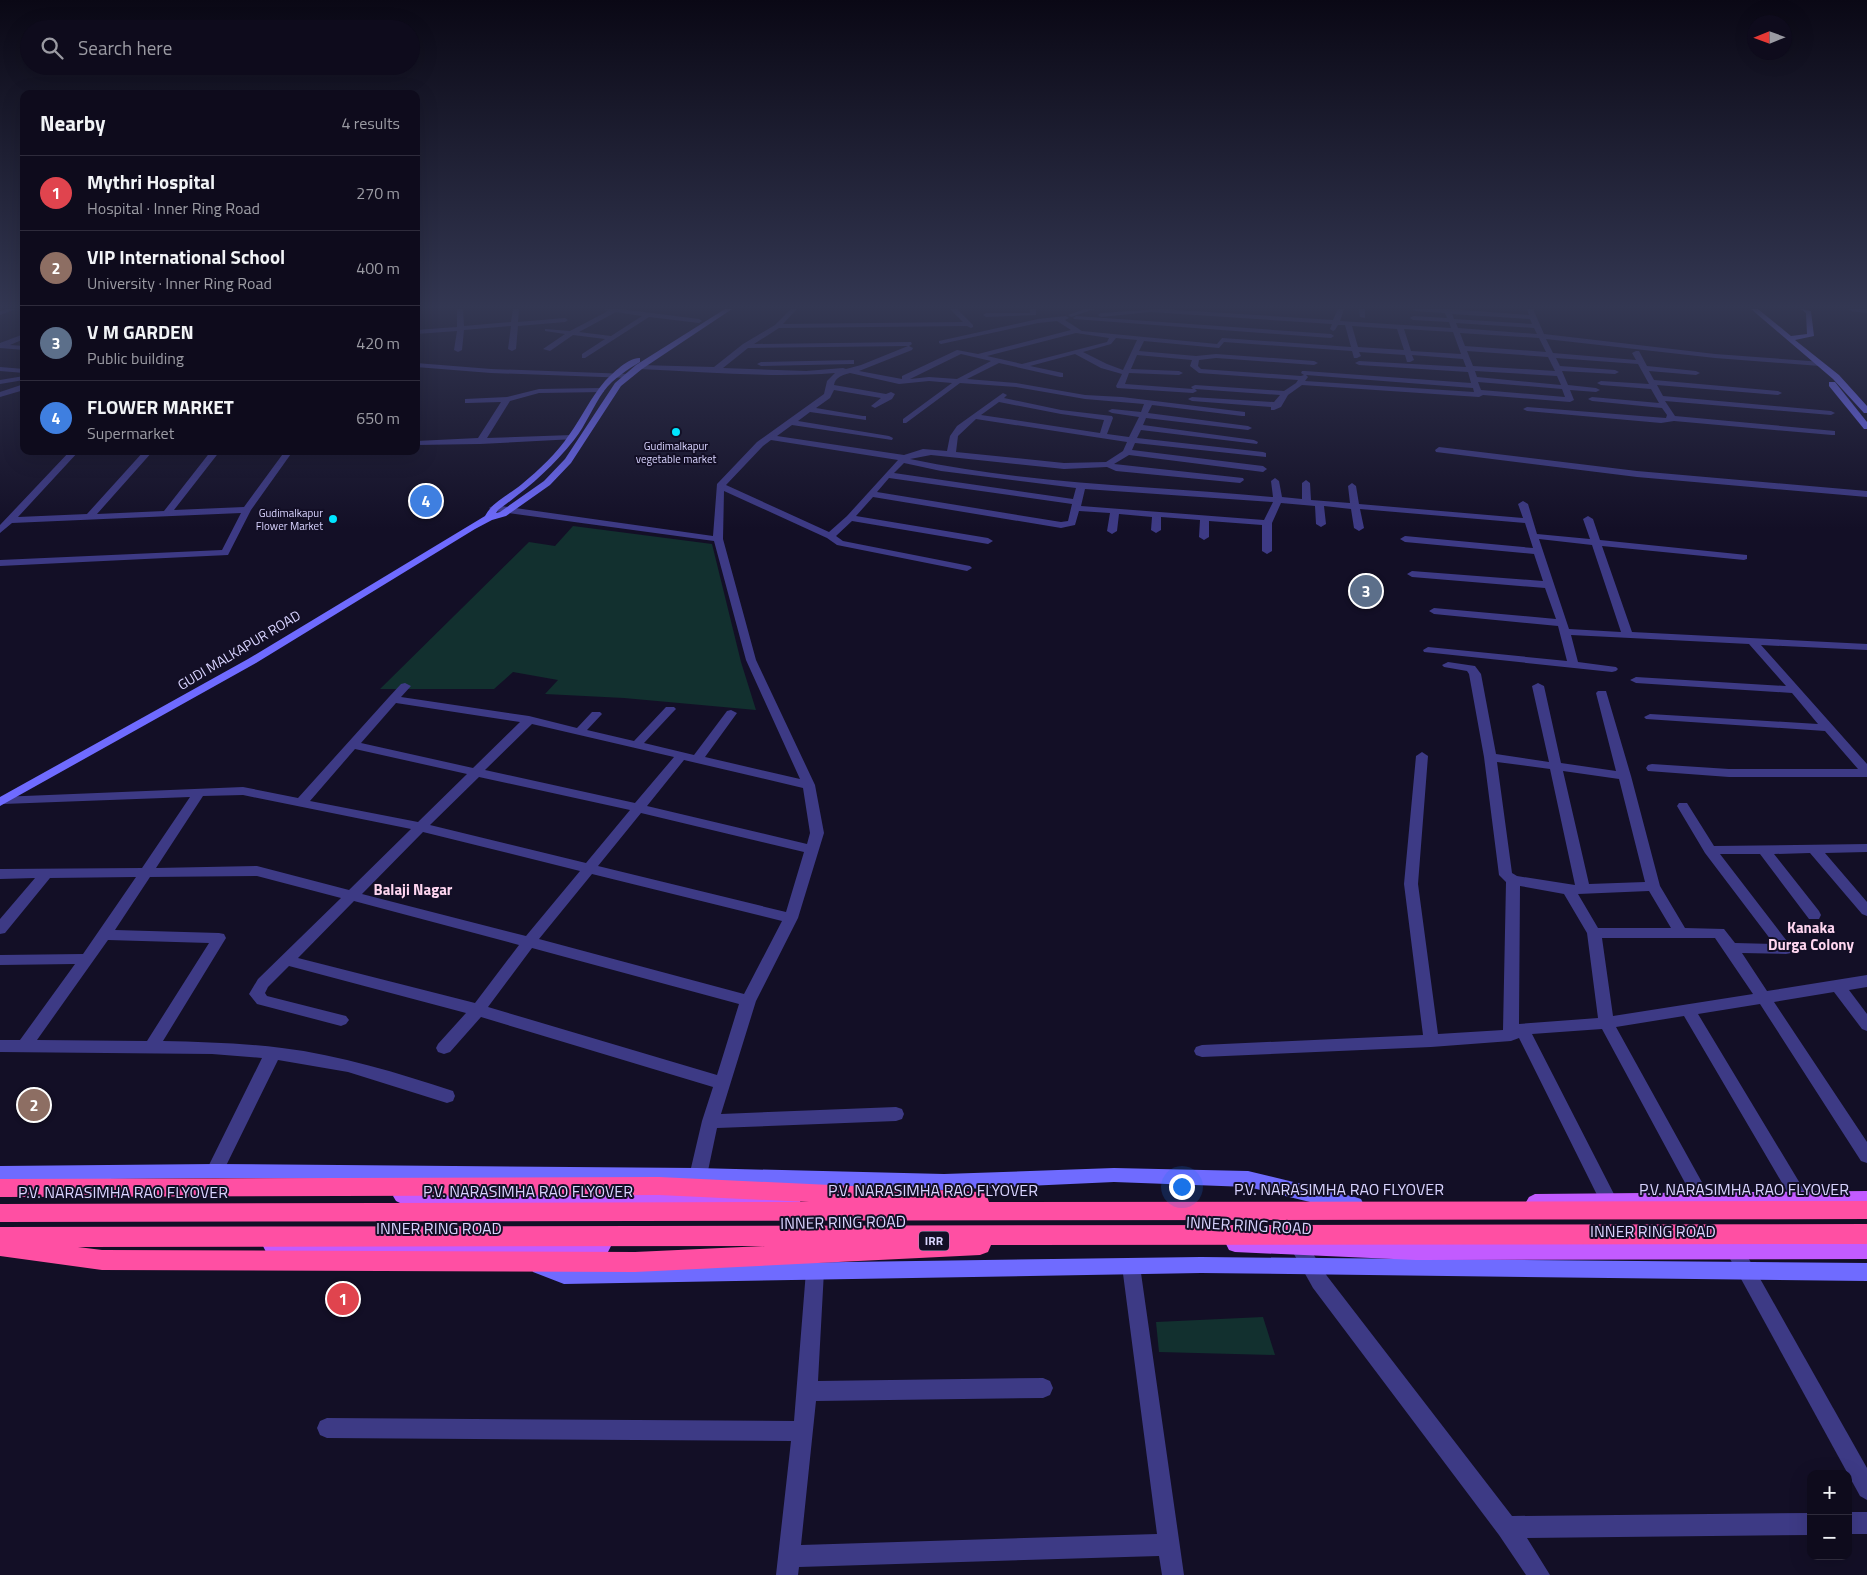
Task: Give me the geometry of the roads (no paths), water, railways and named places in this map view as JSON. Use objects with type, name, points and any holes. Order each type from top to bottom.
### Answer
[{"type":"highway","points":[[0,1188],[659,1186],[1176,1210]]},
{"type":"highway","name":"P.V. NARASIMHA RAO FLYOVER","points":[[0,1213],[1867,1210]]},
{"type":"highway","points":[[0,1246],[91,1260],[302,1262],[677,1261],[1180,1234]]},
{"type":"highway","points":[[0,1237],[1867,1234]]},
{"type":"main road","name":"INNER RING ROAD","points":[[0,1194],[242,1194],[693,1200],[945,1207],[1355,1205],[1608,1200],[1867,1199]]},
{"type":"main road","points":[[1660,1200],[1687,1251]]},
{"type":"main road","name":"INNER RING ROAD","points":[[0,1243],[490,1248],[1128,1239],[1416,1252],[1867,1251]]},
{"type":"street","name":"GUDI MALKAPUR ROAD","points":[[1,801],[252,661],[491,513],[548,465],[572,437],[601,390],[608,382]]},
{"type":"street","points":[[509,510],[547,483],[568,461],[621,382]]},
{"type":"street","points":[[693,1200],[710,1121],[748,1001],[791,918],[817,832],[809,784],[751,660],[718,538],[720,486],[760,444],[827,396],[830,382]]},
{"type":"street","points":[[840,382],[889,397]]},
{"type":"street","points":[[874,406],[889,397],[903,382]]},
{"type":"street","points":[[906,421],[957,382]]},
{"type":"street","points":[[995,382],[1016,384],[1085,397],[1149,402],[1242,414]]},
{"type":"street","points":[[1122,382],[1120,386],[1193,392],[1285,393]]},
{"type":"street","points":[[1193,392],[1276,407],[1285,393],[1298,382]]},
{"type":"street","points":[[1334,382],[1364,387],[1479,395],[1475,382]]},
{"type":"street","points":[[1364,382],[1364,387]]},
{"type":"street","points":[[1417,382],[1418,391]]},
{"type":"street","points":[[1435,382],[1476,386],[1566,388],[1652,384],[1778,392]]},
{"type":"street","points":[[1476,386],[1570,400],[1563,382]]},
{"type":"street","points":[[1831,382],[1867,427]]},
{"type":"street","points":[[1841,382],[1867,412]]},
{"type":"street","points":[[950,454],[954,436],[960,428],[1016,384]]},
{"type":"street","points":[[1652,384],[1672,418]]},
{"type":"street","points":[[0,394],[20,388]]},
{"type":"street","points":[[468,401],[507,399],[539,391],[601,390]]},
{"type":"street","points":[[480,442],[507,399]]},
{"type":"street","points":[[997,399],[1061,412],[1109,418],[1103,435]]},
{"type":"street","points":[[1592,399],[1830,413]]},
{"type":"street","points":[[1113,487],[1112,466],[1127,452],[1149,402]]},
{"type":"street","points":[[1182,474],[1196,435],[1202,408]]},
{"type":"street","points":[[809,409],[863,418]]},
{"type":"street","points":[[1528,409],[1661,421],[1672,418],[1832,432]]},
{"type":"street","points":[[1112,411],[1248,428]]},
{"type":"street","points":[[976,417],[1132,440],[1263,455]]},
{"type":"street","points":[[791,422],[888,438]]},
{"type":"street","points":[[1138,427],[1254,442]]},
{"type":"street","points":[[420,443],[572,437]]},
{"type":"street","points":[[769,437],[904,459],[941,468],[1081,486],[1278,500],[1530,522]]},
{"type":"street","points":[[1439,450],[1637,474],[1867,494]]},
{"type":"street","points":[[830,536],[850,518],[873,494],[887,475],[904,459],[923,452],[1064,466],[1112,466],[1240,480]]},
{"type":"street","points":[[1127,452],[1263,470]]},
{"type":"street","points":[[0,530],[71,455]]},
{"type":"street","points":[[89,517],[144,455]]},
{"type":"street","points":[[166,514],[213,455]]},
{"type":"street","points":[[0,563],[224,553],[246,510],[286,455]]},
{"type":"street","points":[[887,475],[1115,512],[1267,524]]},
{"type":"street","points":[[1266,551],[1267,524],[1278,500],[1275,481]]},
{"type":"street","points":[[1306,483],[1307,503]]},
{"type":"street","points":[[720,486],[830,536],[840,543],[968,568]]},
{"type":"street","points":[[873,494],[1061,525],[1072,523],[1081,486]]},
{"type":"street","points":[[1352,486],[1359,528]]},
{"type":"street","points":[[1319,504],[1321,524]]},
{"type":"street","points":[[1523,504],[1564,627],[1574,666]]},
{"type":"street","points":[[10,520],[246,510]]},
{"type":"street","points":[[491,513],[509,510],[718,538]]},
{"type":"street","points":[[1112,531],[1115,512]]},
{"type":"street","points":[[1156,530],[1157,514]]},
{"type":"street","points":[[850,518],[988,541]]},
{"type":"street","points":[[1204,537],[1206,518]]},
{"type":"street","points":[[1588,519],[1628,636]]},
{"type":"street","points":[[1533,536],[1744,557]]},
{"type":"street","points":[[1405,539],[1538,551]]},
{"type":"street","points":[[1412,574],[1550,585]]},
{"type":"street","points":[[1434,611],[1628,636],[1867,647]]},
{"type":"street","points":[[1753,642],[1867,773]]},
{"type":"street","points":[[1428,650],[1612,670]]},
{"type":"street","points":[[1448,665],[1471,668],[1475,674],[1490,757],[1506,875],[1513,880],[1576,889],[1652,886]]},
{"type":"street","points":[[1636,680],[1795,690]]},
{"type":"street","points":[[300,803],[405,686]]},
{"type":"street","points":[[1538,686],[1557,767],[1576,889],[1594,933],[1606,1023],[1703,1200]]},
{"type":"street","points":[[1602,693],[1652,886],[1681,933]]},
{"type":"street","points":[[393,699],[529,720],[809,784]]},
{"type":"street","points":[[636,745],[670,709]]},
{"type":"street","points":[[697,759],[731,713]]},
{"type":"street","points":[[579,732],[596,714]]},
{"type":"street","points":[[1650,717],[1828,728]]},
{"type":"street","points":[[341,1020],[262,1000],[257,994],[263,983],[418,827],[529,720]]},
{"type":"street","points":[[352,745],[638,808],[813,850]]},
{"type":"street","points":[[444,1048],[478,1010],[588,869],[681,756]]},
{"type":"street","points":[[1422,756],[1411,884],[1431,1041]]},
{"type":"street","points":[[1490,757],[1624,776]]},
{"type":"street","points":[[1652,768],[1729,773],[1867,773]]},
{"type":"street","points":[[1,801],[243,791],[418,827],[791,918]]},
{"type":"street","points":[[24,1046],[104,935],[199,793]]},
{"type":"street","points":[[1683,806],[1710,850],[1786,949],[1731,948]]},
{"type":"street","points":[[1710,850],[1867,848]]},
{"type":"street","points":[[1763,849],[1814,915]]},
{"type":"street","points":[[1814,849],[1867,911]]},
{"type":"street","points":[[0,874],[257,872],[530,942],[748,1001]]},
{"type":"street","points":[[0,929],[46,874]]},
{"type":"street","points":[[1513,880],[1516,1032],[1608,1200]]},
{"type":"street","points":[[1594,933],[1719,933],[1731,948],[1867,1156]]},
{"type":"street","points":[[104,935],[219,938],[151,1048]]},
{"type":"street","points":[[0,960],[86,959]]},
{"type":"street","points":[[286,960],[478,1010],[721,1083]]},
{"type":"street","points":[[1202,1050],[1431,1041],[1606,1023],[1762,996],[1867,981]]},
{"type":"street","points":[[1838,986],[1867,1025]]},
{"type":"street","points":[[1687,1009],[1801,1200]]},
{"type":"street","points":[[0,1046],[212,1048],[273,1053],[348,1066],[447,1096]]},
{"type":"street","points":[[215,1171],[273,1053]]},
{"type":"street","points":[[710,1121],[896,1114]]},
{"type":"street","points":[[0,1173],[215,1171],[697,1175],[944,1182],[1114,1174],[1248,1179],[1355,1205]]},
{"type":"street","points":[[944,1182],[945,1207]]},
{"type":"street","points":[[1299,1247],[1320,1282],[1507,1527],[1539,1575]]},
{"type":"street","points":[[490,1248],[564,1275],[1201,1265],[1311,1268],[1745,1269],[1867,1272]]},
{"type":"street","points":[[1735,1251],[1867,1489]]},
{"type":"street","points":[[1131,1266],[1173,1575]]},
{"type":"street","points":[[815,1271],[806,1391],[788,1565],[1169,1545]]},
{"type":"street","points":[[806,1391],[1043,1388]]},
{"type":"street","points":[[327,1428],[801,1431]]},
{"type":"street","points":[[1852,1523],[1867,1523]]},
{"type":"street","points":[[1507,1527],[1807,1524]]},
{"type":"place","name":"Gudimalkapur vegetable market","points":[[676,432]]},
{"type":"place","name":"FLOWER MARKET","points":[[426,501]]},
{"type":"place","name":"Gudimalkapur Flower Market","points":[[333,519]]},
{"type":"place","name":"V M GARDEN","points":[[1366,591]]},
{"type":"place","name":"VIP International School","points":[[34,1105]]},
{"type":"place","name":"Mythri Hospital","points":[[343,1299]]},
{"type":"district","name":"Balaji Nagar","points":[[413,890]]},
{"type":"district","name":"Kanaka Durga Colony","points":[[1811,936]]}]
